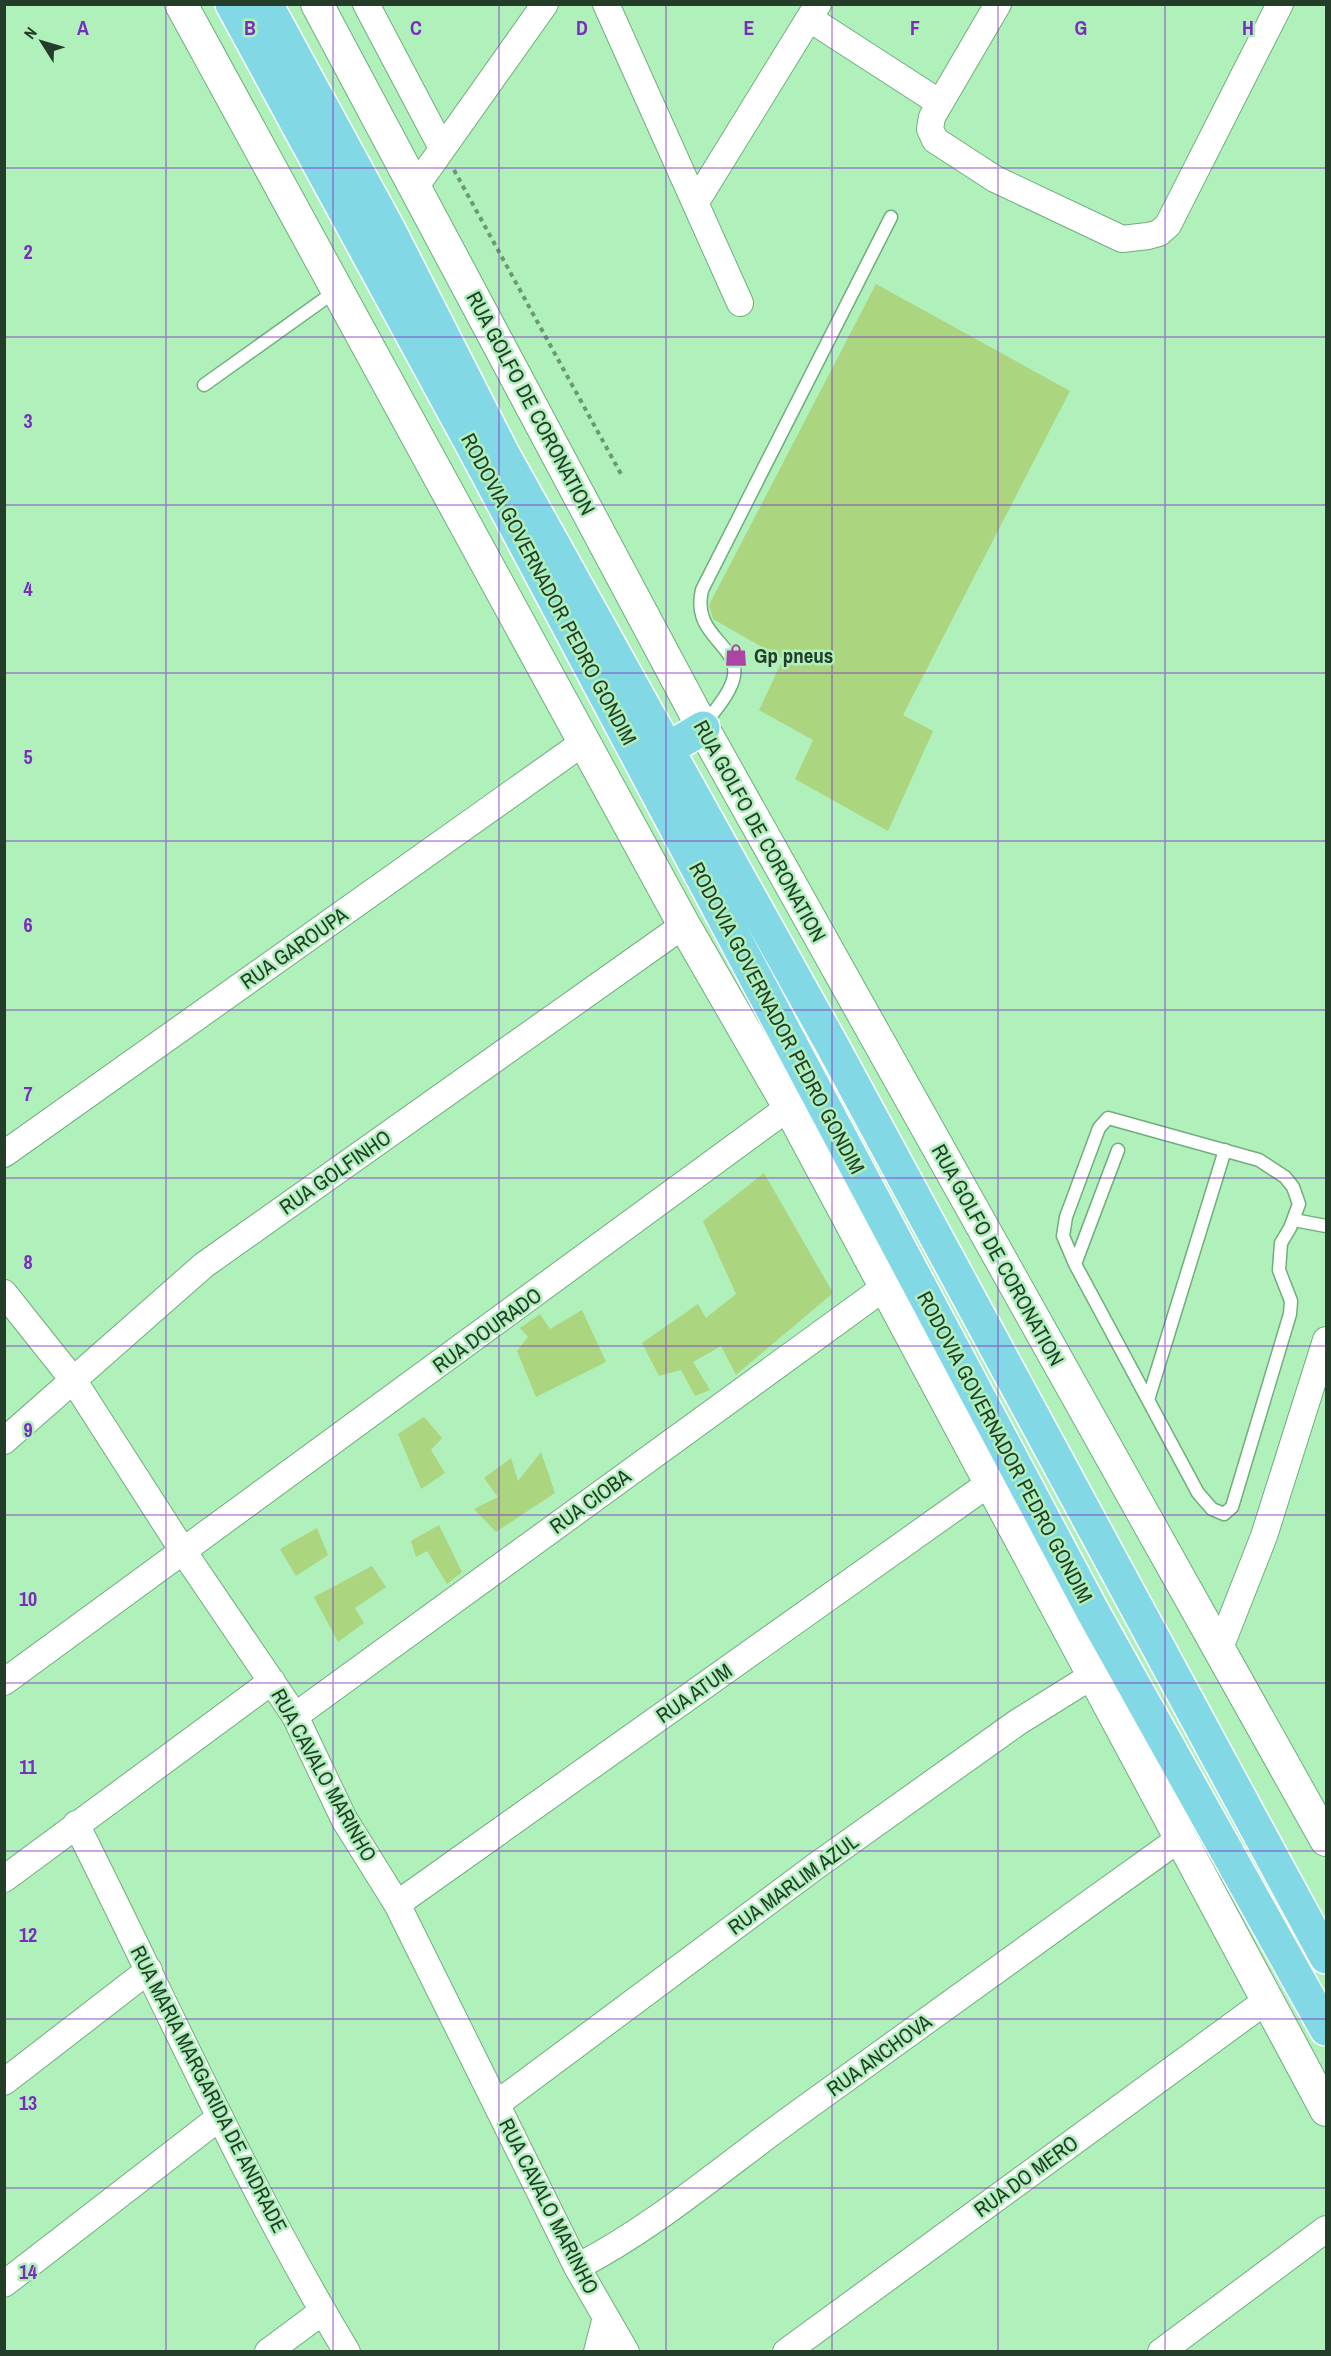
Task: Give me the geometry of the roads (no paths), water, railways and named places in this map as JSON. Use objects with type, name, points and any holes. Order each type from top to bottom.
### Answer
[{"type":"highway","name":"RODOVIA GOVERNADOR PEDRO GONDIM","points":[[232,4],[476,452],[1088,1601],[1326,2029]]},
{"type":"highway","name":"RODOVIA GOVERNADOR PEDRO GONDIM","points":[[266,4],[389,230],[503,454],[832,1045],[1326,1957]]},
{"type":"highway","points":[[668,749],[703,728]]},
{"type":"street","points":[[181,4],[684,925],[789,1107],[1095,1674],[1179,1839],[1326,2110]]},
{"type":"street","name":"RUA GOLFO DE CORONATION","points":[[317,4],[703,728],[1326,1840]]},
{"type":"street","points":[[366,4],[442,148]]},
{"type":"street","points":[[416,186],[545,4]]},
{"type":"street","points":[[606,4],[740,303]]},
{"type":"street","points":[[998,4],[932,117],[930,129],[935,140],[995,179],[1122,239],[1148,237],[1159,233],[1168,225],[1280,4]]},
{"type":"street","points":[[696,202],[814,12],[940,102]]},
{"type":"street","name":"RUA GAROUPA","points":[[4,1154],[584,742]]},
{"type":"street","name":"RUA GOLFINHO","points":[[4,1441],[74,1382],[142,1317],[204,1264],[684,925]]},
{"type":"street","name":"RUA DOURADO","points":[[4,1682],[789,1107]]},
{"type":"street","name":"RUA CIOBA","points":[[295,1716],[885,1287]]},
{"type":"street","name":"RUA CAVALO MARINHO","points":[[4,1293],[74,1382],[183,1551],[295,1716],[344,1819],[398,1904],[577,2266],[626,2352]]},
{"type":"street","points":[[1220,1648],[1264,1536],[1326,1340]]},
{"type":"street","name":"RUA ATUM","points":[[398,1904],[991,1482]]},
{"type":"street","name":"RUA MARLIM AZUL","points":[[498,2103],[816,1866],[1018,1722],[1095,1674]]},
{"type":"street","points":[[4,1879],[272,1681]]},
{"type":"street","name":"RUA MARIA MARGARIDA DE ANDRADE","points":[[76,1824],[150,1970],[220,2117],[347,2352]]},
{"type":"street","name":"RUA ANCHOVA","points":[[577,2266],[621,2244],[696,2192],[784,2123],[1179,1839]]},
{"type":"street","points":[[4,2082],[150,1970]]},
{"type":"street","name":"RUA DO MERO","points":[[786,2352],[1266,2001]]},
{"type":"street","points":[[4,2284],[220,2117]]},
{"type":"street","points":[[1161,2352],[1326,2229]]},
{"type":"street","points":[[268,2352],[323,2311]]},
{"type":"street","points":[[597,2352],[606,2317]]},
{"type":"lane","points":[[703,728],[734,678],[734,662],[703,621],[699,604],[702,590],[891,217]]},
{"type":"lane","points":[[204,385],[337,290]]},
{"type":"lane","points":[[1108,1118],[1225,1150],[1259,1160],[1285,1176],[1293,1187],[1299,1204],[1294,1220],[1281,1244],[1279,1270],[1291,1301],[1290,1314],[1232,1507],[1224,1514],[1212,1509],[1198,1493],[1075,1264],[1063,1236],[1066,1217],[1099,1128],[1108,1118]]},
{"type":"lane","points":[[1075,1264],[1118,1150]]},
{"type":"lane","points":[[1148,1400],[1225,1150]]},
{"type":"lane","points":[[1294,1220],[1326,1226]]},
{"type":"place","name":"Gp pneus","points":[[736,655]]}]
